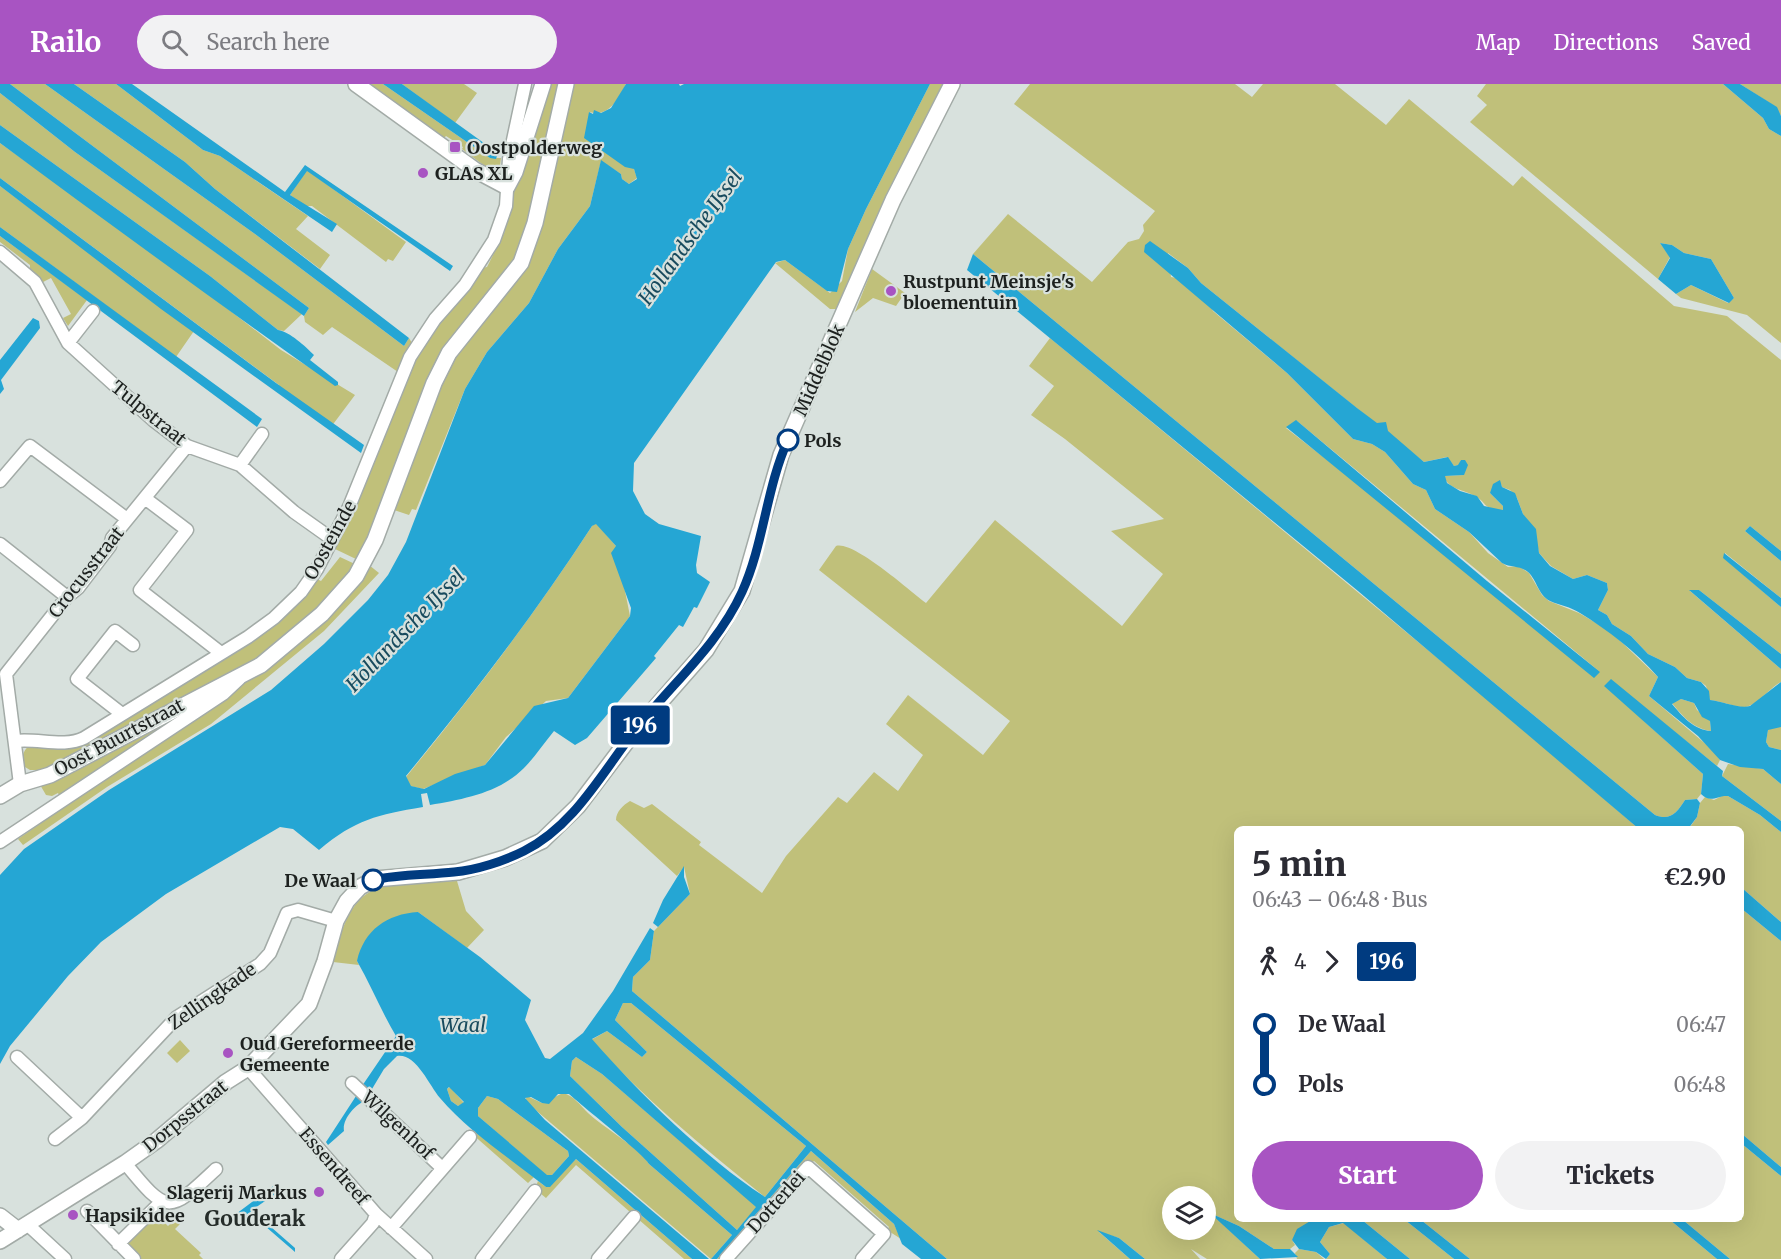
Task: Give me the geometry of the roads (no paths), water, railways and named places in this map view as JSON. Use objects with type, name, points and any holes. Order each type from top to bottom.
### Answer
[{"type":"street","points":[[356,84],[475,170],[507,187]]},
{"type":"street","name":"Oosteinde","points":[[15,741],[31,738],[74,743],[274,618],[301,592],[317,569],[349,507],[410,357],[435,320],[465,285],[494,240],[506,206],[509,159],[525,84]]},
{"type":"street","name":"Oosteinde","points":[[507,187],[515,172],[543,84]]},
{"type":"street","name":"Oost Buurtstraat","points":[[0,796],[20,784],[50,774],[261,664],[313,622],[340,596],[362,566],[375,540],[434,383],[449,353],[521,263],[535,223],[566,84]]},
{"type":"street","name":"Middelblok","points":[[607,769],[634,732],[706,650],[742,591],[781,454],[893,200],[952,84]]},
{"type":"street","name":"Tulpstraat","points":[[0,252],[35,282],[68,343],[153,420],[187,446],[240,465],[294,512],[332,539]]},
{"type":"street","points":[[68,343],[93,311]]},
{"type":"street","points":[[240,465],[262,434]]},
{"type":"street","name":"Crocusstraat","points":[[15,741],[4,697],[3,672],[67,597],[78,588],[127,519],[146,499],[187,446]]},
{"type":"street","points":[[0,481],[26,448],[34,447],[127,519]]},
{"type":"street","points":[[146,499],[187,530],[140,590],[221,653]]},
{"type":"street","points":[[0,544],[67,597]]},
{"type":"street","points":[[122,714],[77,679],[115,631],[133,645]]},
{"type":"street","points":[[0,842],[224,694],[236,684],[238,675]]},
{"type":"street","points":[[15,741],[20,784]]},
{"type":"street","name":"Dorpsstraat","points":[[0,1241],[125,1163],[156,1141],[226,1082],[248,1068],[309,1004],[326,960],[336,921],[347,901],[360,887],[375,879],[458,872],[505,858],[542,841],[571,815],[607,769]]},
{"type":"street","name":"Zellingkade","points":[[55,1139],[82,1118],[177,1017],[260,964],[270,953],[281,921],[287,913],[298,910],[336,921]]},
{"type":"street","points":[[17,1057],[82,1118]]},
{"type":"street","name":"Essendreef","points":[[248,1068],[376,1214],[426,1259]]},
{"type":"street","name":"Wilgenhof","points":[[359,1090],[442,1168]]},
{"type":"street","points":[[391,1228],[470,1137]]},
{"type":"street","points":[[125,1163],[162,1201],[171,1204],[180,1202],[216,1169]]},
{"type":"street","name":"Dotterlei","points":[[726,1259],[808,1167],[884,1234],[862,1259]]},
{"type":"street","points":[[482,1259],[535,1191]]},
{"type":"street","points":[[118,1244],[162,1201]]},
{"type":"street","points":[[87,1211],[134,1259]]},
{"type":"street","points":[[340,1259],[373,1223],[376,1214]]},
{"type":"street","points":[[0,1216],[23,1227],[65,1259]]},
{"type":"street","points":[[598,1259],[634,1217]]},
{"type":"water","points":[[0,84],[10,84],[309,308],[304,316],[75,152],[0,93]]},
{"type":"water","points":[[45,84],[74,84],[185,162],[215,189],[409,338],[404,346],[255,234]]},
{"type":"water","points":[[116,84],[132,84],[285,192],[305,165],[453,266],[450,271],[307,171],[290,195],[337,224],[332,232],[220,156],[203,150]]},
{"type":"water","points":[[383,84],[402,84],[488,146],[497,156],[496,159],[490,158]]},
{"type":"water","name":"Hollandsche IJssel","points":[[626,84],[679,84],[680,86],[684,84],[930,84],[848,249],[837,292],[827,291],[785,260],[776,262],[634,463],[633,491],[645,514],[659,524],[701,536],[696,565],[697,573],[710,582],[697,608],[694,607],[683,627],[679,625],[654,656],[656,658],[587,738],[575,745],[554,731],[524,768],[504,783],[480,794],[430,805],[427,793],[421,794],[423,807],[368,820],[344,831],[319,850],[293,829],[280,827],[166,894],[101,942],[68,976],[10,1046],[0,1064],[0,875],[24,849],[109,790],[271,690],[324,644],[368,600],[388,575],[406,542],[465,389],[487,352],[529,303],[558,249],[590,206],[601,160],[621,174],[622,179],[629,184],[637,179],[634,169],[625,167],[584,138],[589,112],[593,114],[594,110],[601,113],[611,108]],"holes":[[[596,524],[616,546],[611,553],[631,608],[630,616],[568,698],[534,706],[485,765],[455,774],[424,789],[411,786],[406,776],[502,654],[592,526]]]},
{"type":"water","points":[[1723,84],[1740,84],[1777,107],[1781,116],[1781,136],[1769,129],[1763,118]]},
{"type":"water","points":[[0,125],[210,276],[278,330],[297,340],[314,355],[310,360],[338,382],[338,385],[335,386],[251,326],[0,143]]},
{"type":"water","points":[[0,178],[276,383],[364,445],[361,453],[161,309],[0,186]]},
{"type":"water","points":[[0,227],[262,419],[257,427],[0,236]]},
{"type":"water","points":[[1150,241],[1188,268],[1201,283],[1357,408],[1377,423],[1386,422],[1388,431],[1424,462],[1448,457],[1454,466],[1458,465],[1461,460],[1465,460],[1468,465],[1464,475],[1445,476],[1447,483],[1460,491],[1477,496],[1484,506],[1503,510],[1503,506],[1490,493],[1493,484],[1500,480],[1502,487],[1515,493],[1523,514],[1536,529],[1539,553],[1550,566],[1573,579],[1587,575],[1607,583],[1608,590],[1598,610],[1607,615],[1612,624],[1631,636],[1648,654],[1675,667],[1687,678],[1701,682],[1709,691],[1710,700],[1750,706],[1781,682],[1781,727],[1768,730],[1766,742],[1769,747],[1781,750],[1781,784],[1763,769],[1740,767],[1720,760],[1698,736],[1649,696],[1658,677],[1631,650],[1580,613],[1550,601],[1540,591],[1528,572],[1502,563],[1469,532],[1435,509],[1426,490],[1413,484],[1385,452],[1372,444],[1353,439],[1287,373],[1144,252],[1145,245]],"holes":[[[1681,699],[1694,703],[1702,717],[1710,721],[1711,731],[1694,725],[1684,718],[1672,704]]]},
{"type":"water","points":[[1660,243],[1672,245],[1684,253],[1711,259],[1734,298],[1729,303],[1691,285],[1676,294],[1658,279],[1670,258]]},
{"type":"water","points":[[973,254],[1655,815],[1665,817],[1673,815],[1685,800],[1697,799],[1700,803],[1697,817],[1690,826],[1635,826],[1358,591],[967,270]]},
{"type":"water","points":[[33,318],[39,321],[40,328],[1,380],[4,389],[0,394],[0,360]]},
{"type":"water","points":[[1296,420],[1487,581],[1600,672],[1594,678],[1286,427]]},
{"type":"water","points":[[1750,526],[1781,551],[1781,561],[1745,531]]},
{"type":"water","points":[[1724,553],[1781,598],[1781,607],[1723,558]]},
{"type":"water","points":[[1689,590],[1699,590],[1781,654],[1781,669]]},
{"type":"water","points":[[1611,679],[1723,771],[1722,776],[1781,821],[1781,832],[1760,815],[1728,796],[1711,799],[1701,794],[1703,774],[1604,686]]},
{"type":"water","points":[[684,866],[684,877],[690,894],[658,927],[653,923],[663,900]]},
{"type":"water","points":[[1744,890],[1781,922],[1781,941],[1744,911]]},
{"type":"water","name":"Waal","points":[[418,912],[480,957],[531,1000],[525,1020],[545,1058],[550,1059],[583,1033],[613,991],[650,928],[654,931],[650,960],[633,977],[632,991],[947,1259],[921,1259],[902,1244],[894,1224],[811,1151],[717,1259],[711,1259],[732,1235],[649,1164],[626,1141],[569,1094],[558,1094],[549,1104],[531,1097],[525,1098],[545,1120],[709,1259],[692,1259],[576,1159],[550,1187],[546,1187],[491,1145],[451,1110],[422,1071],[410,1059],[397,1056],[384,1069],[369,1094],[362,1086],[396,1036],[357,961],[360,950],[371,932],[387,920]],"holes":[[[623,1003],[631,1003],[806,1146],[765,1197],[719,1163],[674,1124],[630,1081],[592,1039],[607,1031],[642,1057],[647,1052],[615,1020]],[[576,1057],[602,1074],[756,1207],[737,1230],[622,1127],[570,1076],[572,1061]],[[449,1087],[464,1102],[458,1106],[451,1101],[447,1089]],[[487,1096],[498,1099],[568,1151],[569,1156],[552,1175],[547,1175],[478,1116],[478,1108]]]},
{"type":"water","points":[[358,1093],[366,1100],[350,1113],[345,1122],[344,1131],[328,1145],[326,1142]]},
{"type":"water","points":[[1744,1136],[1781,1167],[1781,1176],[1744,1146]]},
{"type":"water","points":[[276,1184],[281,1190],[255,1208],[255,1213],[295,1248],[295,1252],[250,1213],[235,1221],[232,1217]]},
{"type":"water","points":[[1216,1216],[1239,1226],[1274,1249],[1290,1249],[1298,1257],[1260,1259],[1216,1219]]},
{"type":"water","points":[[1309,1222],[1364,1222],[1410,1259],[1387,1259],[1343,1223],[1329,1227],[1320,1242],[1330,1254],[1326,1259],[1316,1252],[1299,1249],[1292,1240],[1297,1229]]},
{"type":"water","points":[[1408,1222],[1424,1222],[1470,1259],[1454,1259]]},
{"type":"water","points":[[1672,1222],[1685,1222],[1730,1259],[1717,1259]]},
{"type":"water","points":[[1097,1230],[1119,1238],[1145,1259],[1130,1259]]},
{"type":"place","name":"Oostpolderweg","points":[[455,147]]},
{"type":"place","name":"GLAS XL","points":[[423,173]]},
{"type":"place","name":"Rustpunt Meinsje's bloementuin","points":[[891,291]]},
{"type":"place","name":"Pols","points":[[788,440]]},
{"type":"place","name":"De Waal","points":[[373,880]]},
{"type":"place","name":"Oud Gereformeerde Gemeente","points":[[228,1053]]},
{"type":"place","name":"Slagerij Markus","points":[[319,1192]]},
{"type":"place","name":"Hapsikidee","points":[[73,1215]]},
{"type":"district","name":"Gouderak","points":[[255,1218]]}]
